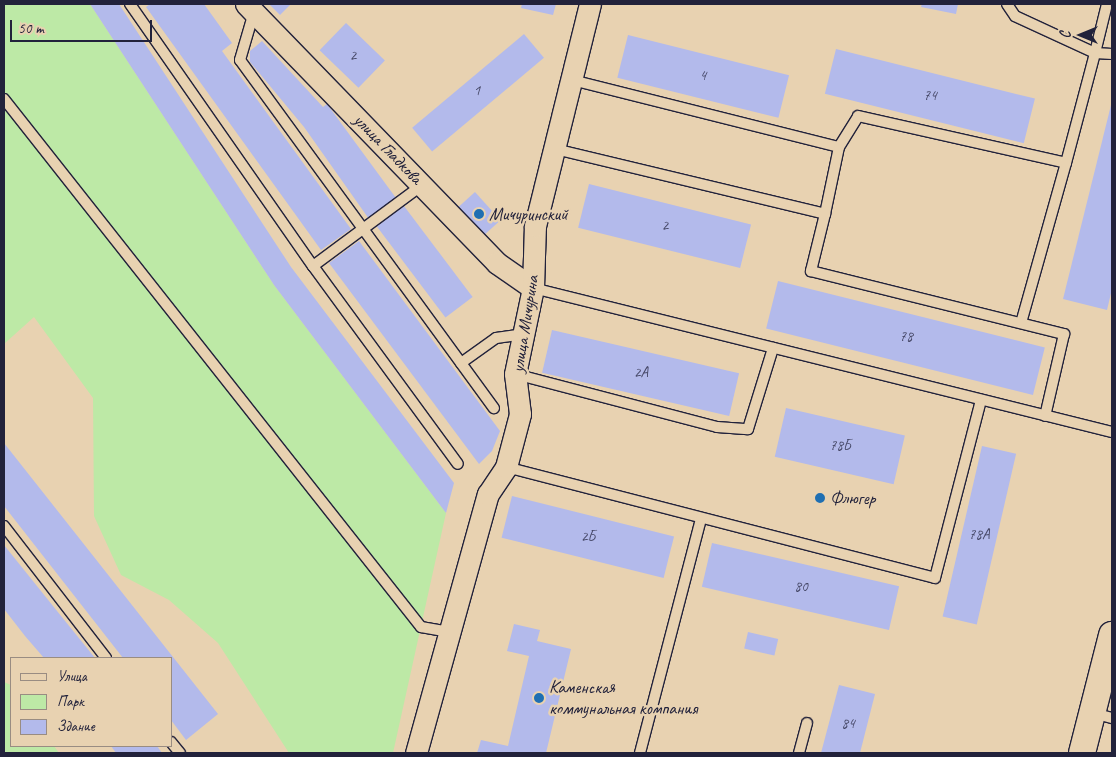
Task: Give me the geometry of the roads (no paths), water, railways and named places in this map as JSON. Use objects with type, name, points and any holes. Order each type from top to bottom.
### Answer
[{"type":"street","name":"улица Мичурина","points":[[416,753],[488,494],[506,467],[520,414],[515,374],[533,288],[534,226],[555,149],[590,4]]},
{"type":"street","name":"улица Гладкова","points":[[250,8],[497,263],[533,288]]},
{"type":"street","points":[[1082,753],[1102,715],[1112,635]]},
{"type":"lane","points":[[130,4],[314,266],[458,464]]},
{"type":"lane","points":[[1007,4],[1015,16],[1095,53],[1112,54]]},
{"type":"lane","points":[[1022,323],[1107,4]]},
{"type":"lane","points":[[250,8],[240,60],[494,408]]},
{"type":"lane","points":[[572,80],[839,147]]},
{"type":"lane","points":[[4,98],[421,626],[450,632]]},
{"type":"lane","points":[[1045,416],[1064,334],[811,271],[839,147],[858,116],[1066,163]]},
{"type":"lane","points":[[555,149],[825,214]]},
{"type":"lane","points":[[314,266],[422,185]]},
{"type":"lane","points":[[533,288],[1112,432]]},
{"type":"lane","points":[[461,363],[496,338],[524,334]]},
{"type":"lane","points":[[515,374],[717,427],[748,429],[773,348]]},
{"type":"lane","points":[[506,467],[701,520],[934,578],[981,400]]},
{"type":"lane","points":[[640,753],[701,520]]},
{"type":"lane","points":[[4,526],[105,657]]},
{"type":"lane","points":[[799,753],[807,723]]},
{"type":"lane","points":[[172,743],[180,753]]},
{"type":"place","name":"Мичуринский","points":[[479,214]]},
{"type":"place","name":"Флюгер","points":[[820,498]]},
{"type":"place","name":"Каменская коммунальная компания","points":[[539,698]]}]
